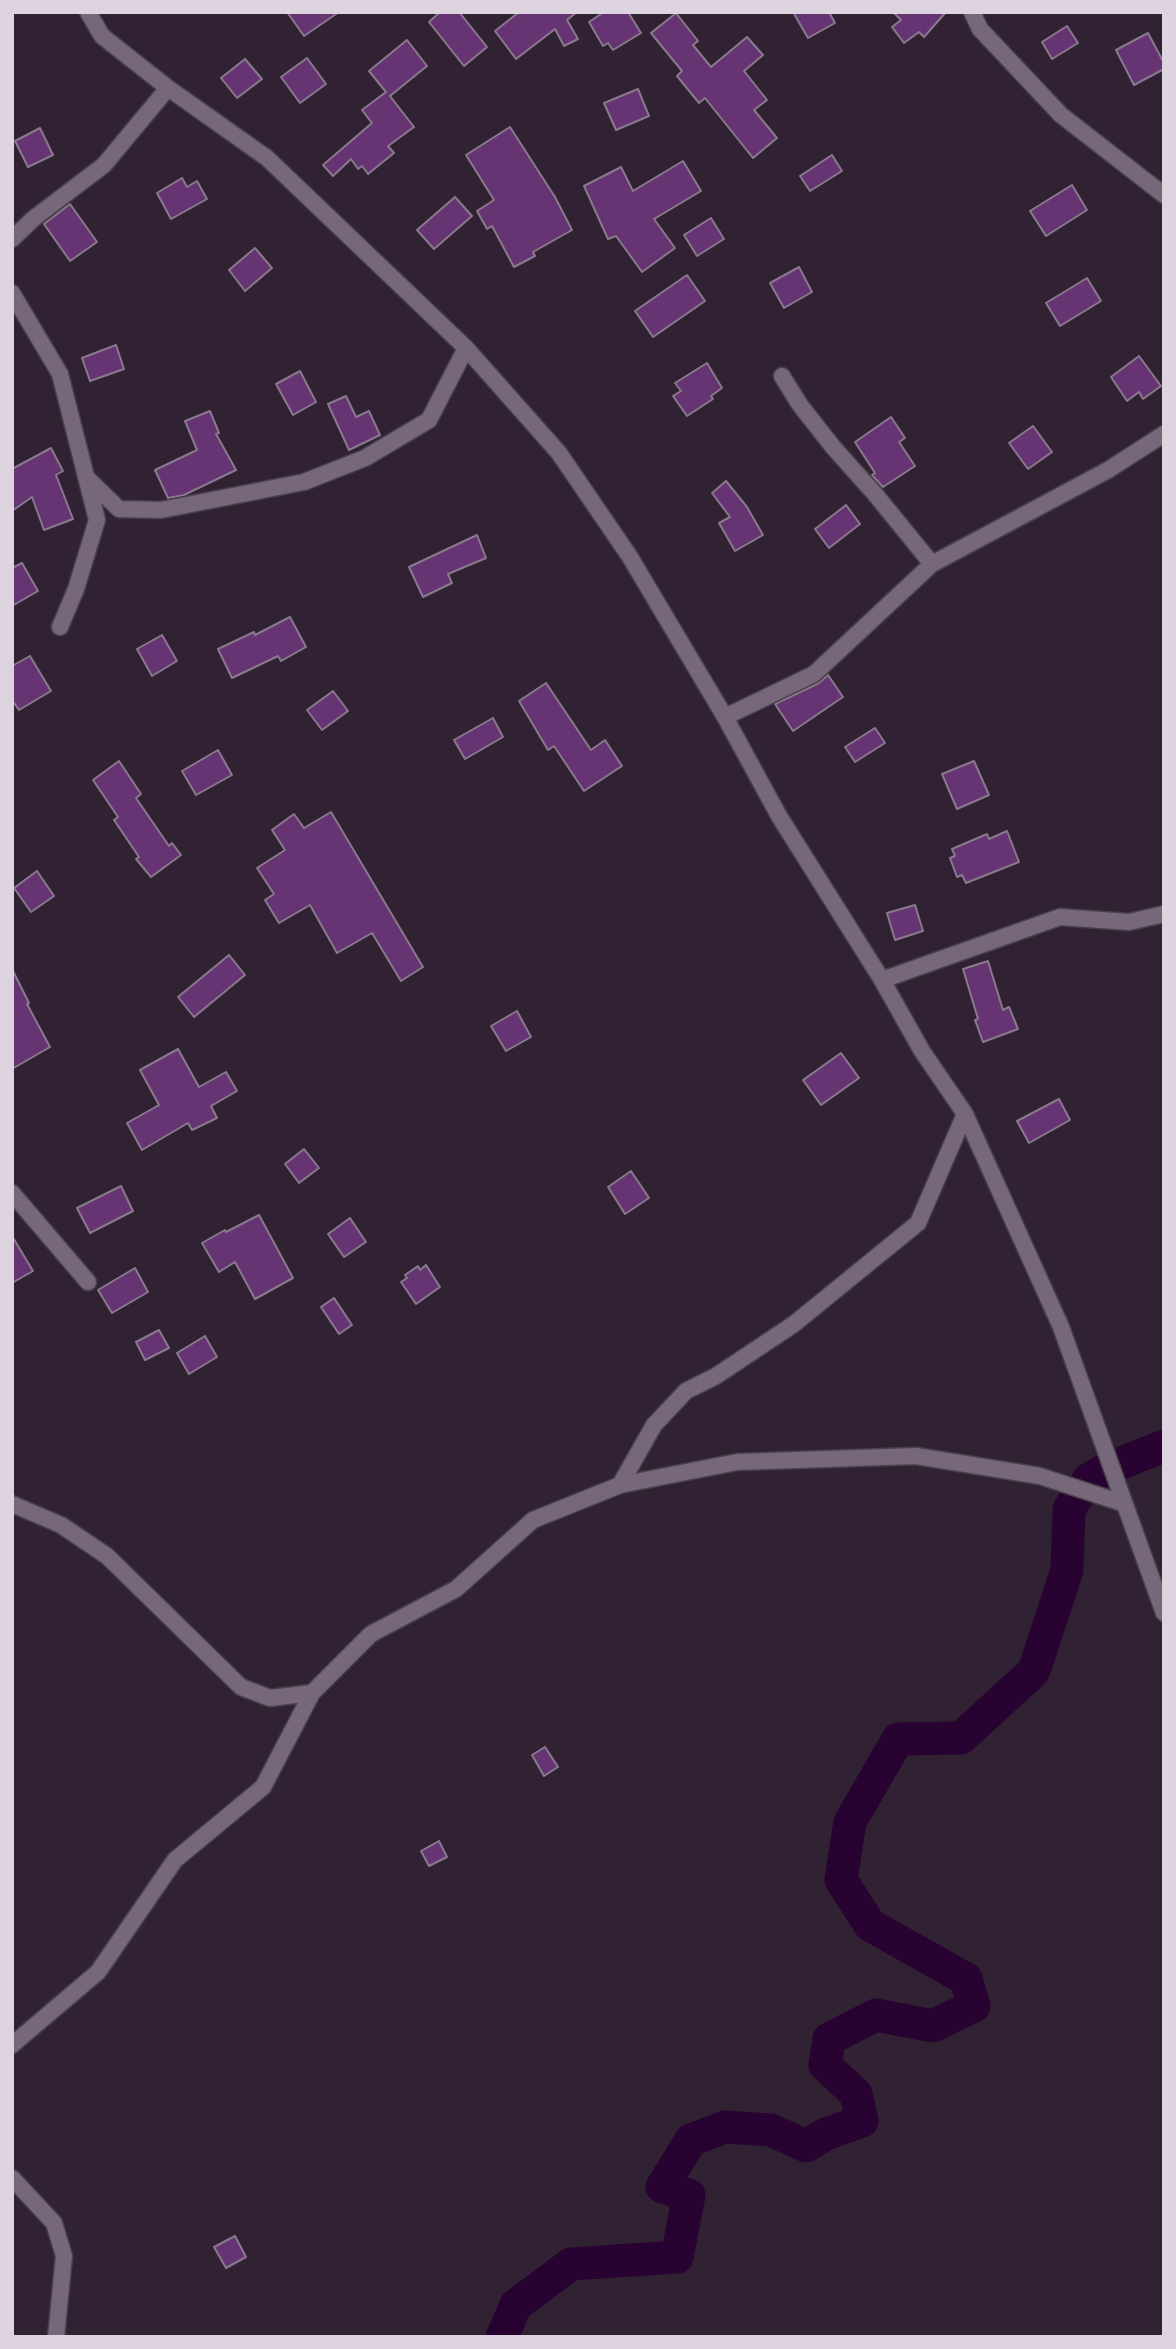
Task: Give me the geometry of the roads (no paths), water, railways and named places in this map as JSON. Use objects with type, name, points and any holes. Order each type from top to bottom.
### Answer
[{"type":"street","points":[[88,12],[102,36],[168,88],[267,158],[466,348],[559,453],[630,557],[725,717],[779,816],[882,980],[922,1051],[965,1114],[1061,1327],[1125,1504],[1160,1591],[1164,1613]]},
{"type":"street","points":[[972,12],[980,29],[1061,114],[1164,195]]},
{"type":"street","points":[[12,239],[33,219],[104,165],[168,88]]},
{"type":"street","points":[[12,293],[60,374],[97,520],[76,589],[60,626]]},
{"type":"street","points":[[88,479],[119,509],[161,510],[304,482],[365,458],[429,421],[466,348]]},
{"type":"street","points":[[782,376],[800,405],[833,447],[932,564]]},
{"type":"street","points":[[725,717],[814,674],[932,564],[1108,470],[1164,434]]},
{"type":"street","points":[[882,980],[1060,916],[1129,922],[1164,914]]},
{"type":"street","points":[[620,1485],[654,1424],[686,1391],[716,1376],[794,1324],[918,1223],[965,1114]]},
{"type":"street","points":[[12,1193],[89,1282]]},
{"type":"street","points":[[12,2045],[98,1972],[175,1860],[263,1787],[313,1693],[371,1634],[456,1590],[533,1520],[620,1485],[737,1462],[916,1456],[1040,1476],[1125,1504]]},
{"type":"street","points":[[12,1504],[61,1525],[107,1556],[241,1687],[270,1698],[313,1693]]},
{"type":"street","points":[[12,2178],[54,2223],[64,2256],[56,2337]]},
{"type":"waterway","points":[[1119,1464],[1164,1446]]},
{"type":"waterway","points":[[502,2337],[516,2305],[571,2264],[677,2257],[689,2195],[662,2187],[691,2140],[725,2127],[771,2130],[806,2146],[826,2134],[862,2121],[856,2094],[825,2065],[829,2039],[876,2015],[933,2026],[974,2006],[966,1979],[870,1925],[841,1880],[850,1822],[898,1739],[961,1738],[1034,1671],[1067,1570],[1069,1509],[1089,1479],[1103,1471]]}]
